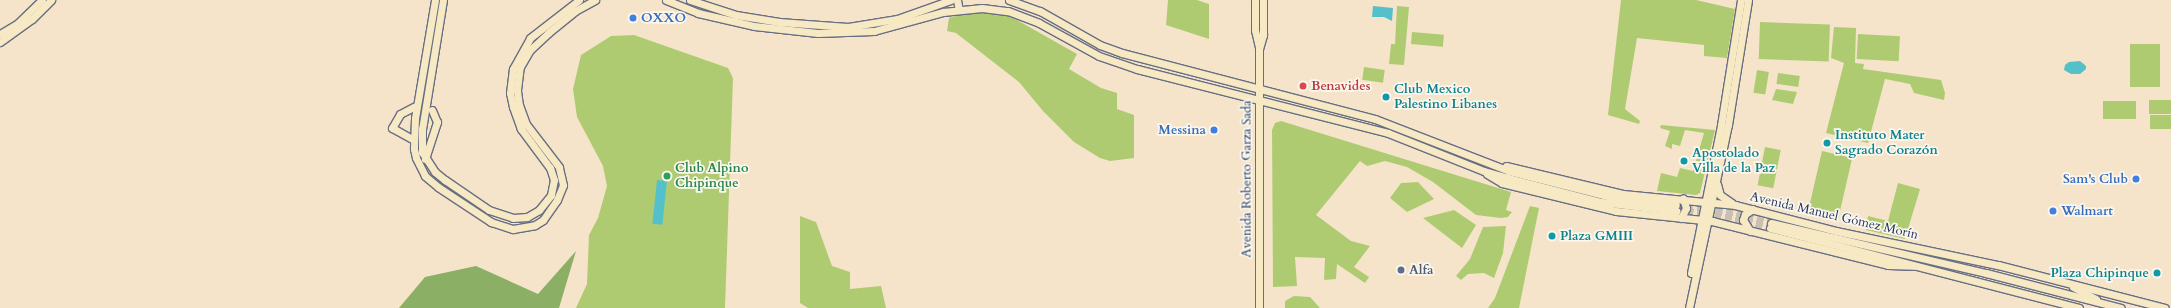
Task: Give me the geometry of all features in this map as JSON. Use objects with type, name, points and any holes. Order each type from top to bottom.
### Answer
[{"type":"street","points":[[0,34],[18,23],[42,0]]},
{"type":"street","points":[[0,42],[32,19],[51,0]]},
{"type":"street","points":[[435,0],[414,140],[416,158],[425,176],[480,216],[513,229],[535,226],[543,220],[557,200],[563,185],[562,177],[552,156],[526,124],[519,105],[517,90],[518,72],[523,58],[537,43],[575,11],[595,0]]},
{"type":"street","points":[[443,0],[422,129],[422,152],[435,172],[445,180],[501,216],[520,218],[540,210],[551,195],[554,180],[550,168],[521,129],[513,107],[511,79],[516,62],[525,45],[547,23],[578,0]]},
{"type":"street","points":[[442,10],[446,0]]},
{"type":"street","name":"Avenida Manuel Gómez Morín","points":[[666,0],[698,13],[754,26],[818,33],[874,31],[943,12],[991,8],[1019,14],[1111,61],[1388,133],[1484,171],[1601,202],[1676,208],[1612,198],[1494,166],[1389,123],[1110,50],[1040,11],[1009,0]]},
{"type":"street","points":[[690,0],[708,8],[764,20],[848,27],[897,19],[951,0]]},
{"type":"street","points":[[957,0],[960,10]]},
{"type":"street","name":"Avenida Roberto Garza Sada","points":[[1255,0],[1255,30],[1259,49],[1259,308]]},
{"type":"street","name":"Avenida Roberto Garza Sada","points":[[1259,49],[1263,35],[1263,0]]},
{"type":"street","points":[[1689,308],[1741,0]]},
{"type":"street","points":[[1708,201],[1716,183],[1735,90],[1748,0]]},
{"type":"street","points":[[414,107],[400,114],[392,128],[414,140]]},
{"type":"street","points":[[426,159],[438,122],[432,110]]},
{"type":"street","name":"Avenida Manuel Gómez Morín","points":[[1494,166],[1516,168],[1622,194],[1683,198],[1736,205],[2069,283],[2155,307],[2165,308]]},
{"type":"street","name":"Avenida Manuel Gómez Morín","points":[[1484,171],[1502,183],[1599,207],[1704,220],[1750,230],[1888,265],[1913,266]]},
{"type":"street","points":[[1716,183],[1720,195],[1736,205]]},
{"type":"street","points":[[1683,198],[1686,208],[1683,218],[1700,228]]},
{"type":"street","points":[[1750,230],[1743,220],[1747,212],[1753,209]]},
{"type":"street","points":[[1684,308],[1700,228],[1704,220]]},
{"type":"street","name":"Avenida Manuel Gómez Morín","points":[[2079,308],[1913,266],[1770,226],[1926,260],[2121,308]]},
{"type":"street","points":[[1889,242],[1926,260]]},
{"type":"street","points":[[2069,283],[2098,302]]},
{"type":"green space","points":[[1168,0],[1197,0],[1209,4],[1209,39],[1166,25]]},
{"type":"green space","points":[[1621,0],[1696,0],[1735,9],[1727,58],[1704,56],[1704,45],[1637,38],[1625,109],[1640,121],[1639,124],[1608,115]]},
{"type":"green space","points":[[1397,6],[1409,7],[1404,65],[1389,64],[1391,44],[1395,44]]},
{"type":"green space","points":[[971,11],[995,11],[1015,19],[1077,54],[1069,69],[1101,88],[1117,93],[1117,109],[1134,115],[1134,158],[1110,161],[1100,158],[1074,142],[1043,111],[1019,82],[956,33],[947,31],[949,18]]},
{"type":"green space","points":[[1760,22],[1830,24],[1829,61],[1759,59]]},
{"type":"green space","points":[[1834,27],[1856,28],[1855,63],[1864,64],[1863,69],[1941,80],[1945,93],[1944,100],[1914,93],[1910,84],[1885,79],[1868,143],[1826,133],[1844,63],[1831,58]]},
{"type":"green space","points":[[1412,32],[1444,35],[1443,47],[1411,44]]},
{"type":"green space","points":[[1858,34],[1900,36],[1899,61],[1857,59]]},
{"type":"green space","name":"Club Alpino Chipinque","points":[[634,35],[728,68],[733,78],[725,308],[576,308],[587,284],[589,235],[598,218],[607,186],[603,166],[577,117],[573,89],[581,55],[611,36]]},
{"type":"green space","points":[[2130,44],[2160,44],[2160,87],[2130,87]]},
{"type":"green space","points":[[1364,67],[1385,70],[1383,83],[1362,80]]},
{"type":"green space","points":[[1757,70],[1769,72],[1765,95],[1753,93]]},
{"type":"green space","points":[[1778,73],[1800,76],[1798,87],[1776,84]]},
{"type":"green space","points":[[1776,89],[1797,92],[1793,104],[1772,100]]},
{"type":"green space","points":[[2149,100],[2171,100],[2171,114],[2149,114]]},
{"type":"green space","points":[[2103,101],[2136,101],[2136,119],[2103,119]]},
{"type":"green space","points":[[2150,115],[2171,115],[2171,129],[2150,129]]},
{"type":"green space","points":[[1281,121],[1511,192],[1506,210],[1512,212],[1508,217],[1501,218],[1476,215],[1433,182],[1407,167],[1385,161],[1367,166],[1360,161],[1316,215],[1351,241],[1370,246],[1354,267],[1369,277],[1365,283],[1337,264],[1336,279],[1324,280],[1325,258],[1295,257],[1297,286],[1273,287],[1272,130],[1275,123]]},
{"type":"green space","points":[[1661,125],[1715,130],[1700,193],[1696,195],[1657,191],[1661,173],[1677,177],[1680,168],[1693,171],[1704,133],[1685,130],[1680,146],[1672,144],[1672,149],[1665,146],[1670,131],[1660,128]]},
{"type":"green space","points":[[1765,147],[1781,150],[1773,188],[1758,185]]},
{"type":"green space","points":[[1822,151],[1852,158],[1838,218],[1808,211]]},
{"type":"green space","points":[[1418,182],[1434,199],[1407,212],[1390,198],[1401,183]]},
{"type":"green space","points":[[1898,183],[1920,189],[1905,239],[1866,230],[1868,216],[1888,221]]},
{"type":"green space","points":[[1530,206],[1539,208],[1519,308],[1488,308],[1495,298]]},
{"type":"green space","points":[[1454,210],[1476,225],[1462,248],[1423,218]]},
{"type":"green space","points":[[800,216],[816,222],[832,266],[850,272],[850,289],[881,286],[886,308],[808,308],[800,303]]},
{"type":"green space","points":[[1506,226],[1503,253],[1494,278],[1484,273],[1468,274],[1461,280],[1456,276],[1470,259],[1483,227]]},
{"type":"green space","points":[[576,251],[559,308],[399,308],[425,277],[476,266],[538,294]]},
{"type":"green space","points":[[1294,296],[1310,297],[1320,308],[1285,308],[1285,301]]},
{"type":"water","points":[[1373,6],[1393,8],[1392,21],[1384,17],[1372,17]]},
{"type":"water","points":[[2080,61],[2086,66],[2086,69],[2080,74],[2071,74],[2064,70],[2065,65],[2069,62]]},
{"type":"water","points":[[657,180],[667,181],[662,225],[652,224]]},
{"type":"tunnel","points":[[1676,205],[1716,208],[1771,223]]},
{"type":"tunnel","points":[[1676,211],[1715,213],[1770,228]]},
{"type":"place","name":"OXXO","points":[[633,18]]},
{"type":"place","name":"Benavides","points":[[1303,86]]},
{"type":"place","name":"Club Mexico Palestino Libanes","points":[[1386,97]]},
{"type":"place","name":"Messina","points":[[1214,130]]},
{"type":"place","name":"Instituto Mater Sagrado Corazón","points":[[1827,143]]},
{"type":"place","name":"Apostolado Villa de la Paz","points":[[1684,161]]},
{"type":"place","name":"Club Alpino Chipinque","points":[[667,176]]},
{"type":"place","name":"Sam's Club","points":[[2136,179]]},
{"type":"place","name":"Walmart","points":[[2053,211]]},
{"type":"place","name":"Plaza GMIII","points":[[1552,236]]},
{"type":"place","name":"Alfa","points":[[1401,270]]},
{"type":"place","name":"Plaza Chipinque","points":[[2157,273]]}]
